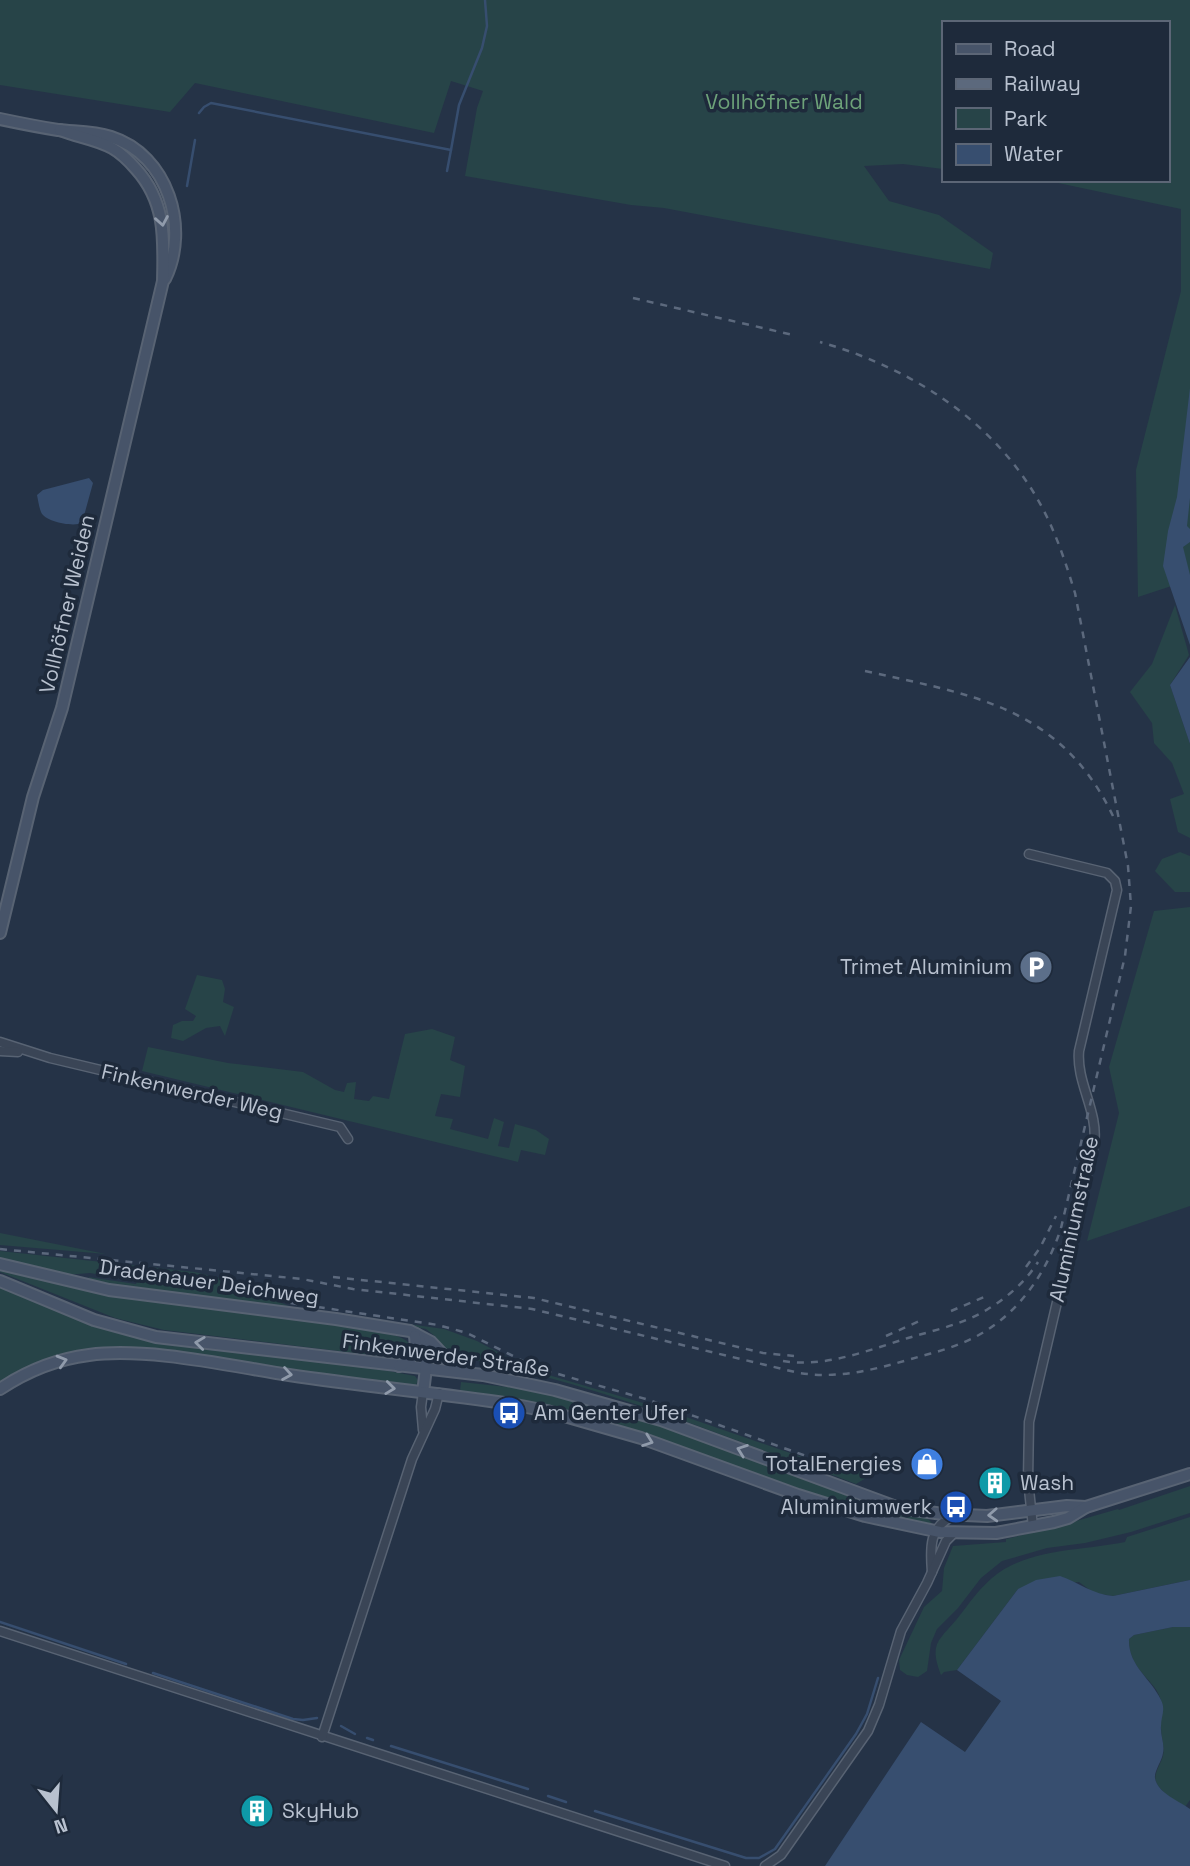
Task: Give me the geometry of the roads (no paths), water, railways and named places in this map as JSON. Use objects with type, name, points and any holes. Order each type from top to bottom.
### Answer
[{"type":"main road","name":"Vollhöfner Weiden","points":[[0,119],[60,130],[82,131],[121,141],[138,152],[158,175],[169,195],[176,225],[171,266],[163,281],[62,708],[37,781],[0,933]]},
{"type":"main road","name":"Dradenauer Deichweg","points":[[0,1264],[109,1290],[336,1319],[415,1333],[430,1342],[440,1353],[474,1374]]},
{"type":"main road","name":"Finkenwerder Straße","points":[[0,1281],[94,1320],[156,1337],[474,1374],[520,1382],[600,1402],[661,1420],[899,1508],[956,1516],[999,1515],[1067,1506],[1086,1507]]},
{"type":"main road","points":[[399,1366],[413,1357],[416,1351],[415,1333]]},
{"type":"main road","points":[[415,1333],[425,1351],[423,1392]]},
{"type":"main road","name":"Finkenwerder Straße","points":[[0,1389],[22,1376],[56,1362],[110,1353],[181,1358],[511,1404],[641,1438],[811,1499],[865,1516],[934,1532],[996,1533],[1033,1527],[1068,1518],[1086,1507],[1190,1474]]},
{"type":"main road","points":[[439,1393],[442,1371],[440,1353]]},
{"type":"street","name":"Aluminiumstraße","points":[[1029,854],[1107,873],[1115,881],[1117,890],[1077,1064],[1095,1135],[1028,1422],[1027,1453],[1033,1527]]},
{"type":"street","name":"Finkenwerder Weg","points":[[0,1042],[31,1053],[340,1127],[348,1139]]},
{"type":"street","name":"Finkenwerder Weg","points":[[0,1051],[31,1053]]},
{"type":"street","points":[[423,1392],[423,1432]]},
{"type":"street","points":[[322,1737],[412,1459],[435,1409],[439,1393]]},
{"type":"street","points":[[932,1572],[934,1532],[944,1521],[956,1516]]},
{"type":"street","points":[[765,1866],[781,1855],[868,1731],[879,1706],[901,1631],[946,1541],[954,1533]]},
{"type":"street","points":[[0,1631],[725,1866]]},
{"type":"water","points":[[1190,388],[1190,498],[1187,526],[1190,529],[1190,542],[1183,547],[1190,575],[1190,645],[1163,566],[1177,497]]},
{"type":"water","points":[[89,478],[93,483],[82,523],[60,523],[44,516],[37,495],[43,490]]},
{"type":"water","points":[[1190,657],[1190,744],[1170,685]]},
{"type":"water","points":[[1060,1576],[1093,1591],[1113,1596],[1190,1580],[1190,1627],[1173,1627],[1134,1635],[1129,1639],[1132,1657],[1157,1692],[1162,1704],[1163,1750],[1155,1778],[1165,1793],[1190,1809],[1190,1866],[825,1866],[921,1722],[965,1752],[1001,1701],[957,1670],[1018,1589],[1036,1580]]},
{"type":"waterway","points":[[199,113],[211,103],[451,150],[459,105],[482,48],[487,26],[485,0]]},
{"type":"waterway","points":[[187,186],[195,140]]},
{"type":"waterway","points":[[447,171],[451,150]]},
{"type":"waterway","points":[[0,1622],[126,1664]]},
{"type":"waterway","points":[[153,1673],[293,1719],[317,1718]]},
{"type":"waterway","points":[[595,1811],[746,1858],[759,1858],[775,1849],[856,1734],[867,1714],[878,1678]]},
{"type":"waterway","points":[[341,1726],[355,1734]]},
{"type":"waterway","points":[[367,1738],[373,1740]]},
{"type":"waterway","points":[[391,1746],[528,1789]]},
{"type":"waterway","points":[[548,1796],[566,1802]]},
{"type":"railway","points":[[633,298],[793,335]]},
{"type":"railway","points":[[0,1249],[302,1279],[353,1289],[532,1309],[814,1375],[869,1370],[956,1345],[996,1324],[1024,1297],[1046,1264],[1061,1228],[1125,956],[1131,906],[1128,866],[1075,593],[1051,526],[1029,484],[981,429],[953,405],[922,385],[889,368],[820,342]]},
{"type":"railway","points":[[865,671],[977,698],[1009,711],[1039,728],[1067,750],[1092,779],[1113,816]]},
{"type":"railway","points":[[1026,1267],[1040,1248],[1056,1216]]},
{"type":"railway","points":[[783,1361],[799,1363],[847,1357],[959,1323],[1003,1299],[1022,1282],[1038,1262]]},
{"type":"railway","points":[[225,1277],[291,1303],[438,1325],[467,1333],[537,1368],[649,1400],[823,1462]]},
{"type":"railway","points":[[333,1277],[534,1298],[763,1353],[794,1356]]},
{"type":"railway","points":[[951,1311],[984,1297]]},
{"type":"railway","points":[[886,1336],[924,1319]]},
{"type":"place","name":"Trimet Aluminium","points":[[1036,967]]},
{"type":"place","name":"Am Genter Ufer","points":[[509,1413]]},
{"type":"place","name":"TotalEnergies","points":[[927,1464]]},
{"type":"place","name":"Wash","points":[[995,1483]]},
{"type":"place","name":"Aluminiumwerk","points":[[956,1507]]},
{"type":"place","name":"SkyHub","points":[[257,1811]]},
{"type":"park label","name":"Vollhöfner Wald","points":[[784,102]]}]
